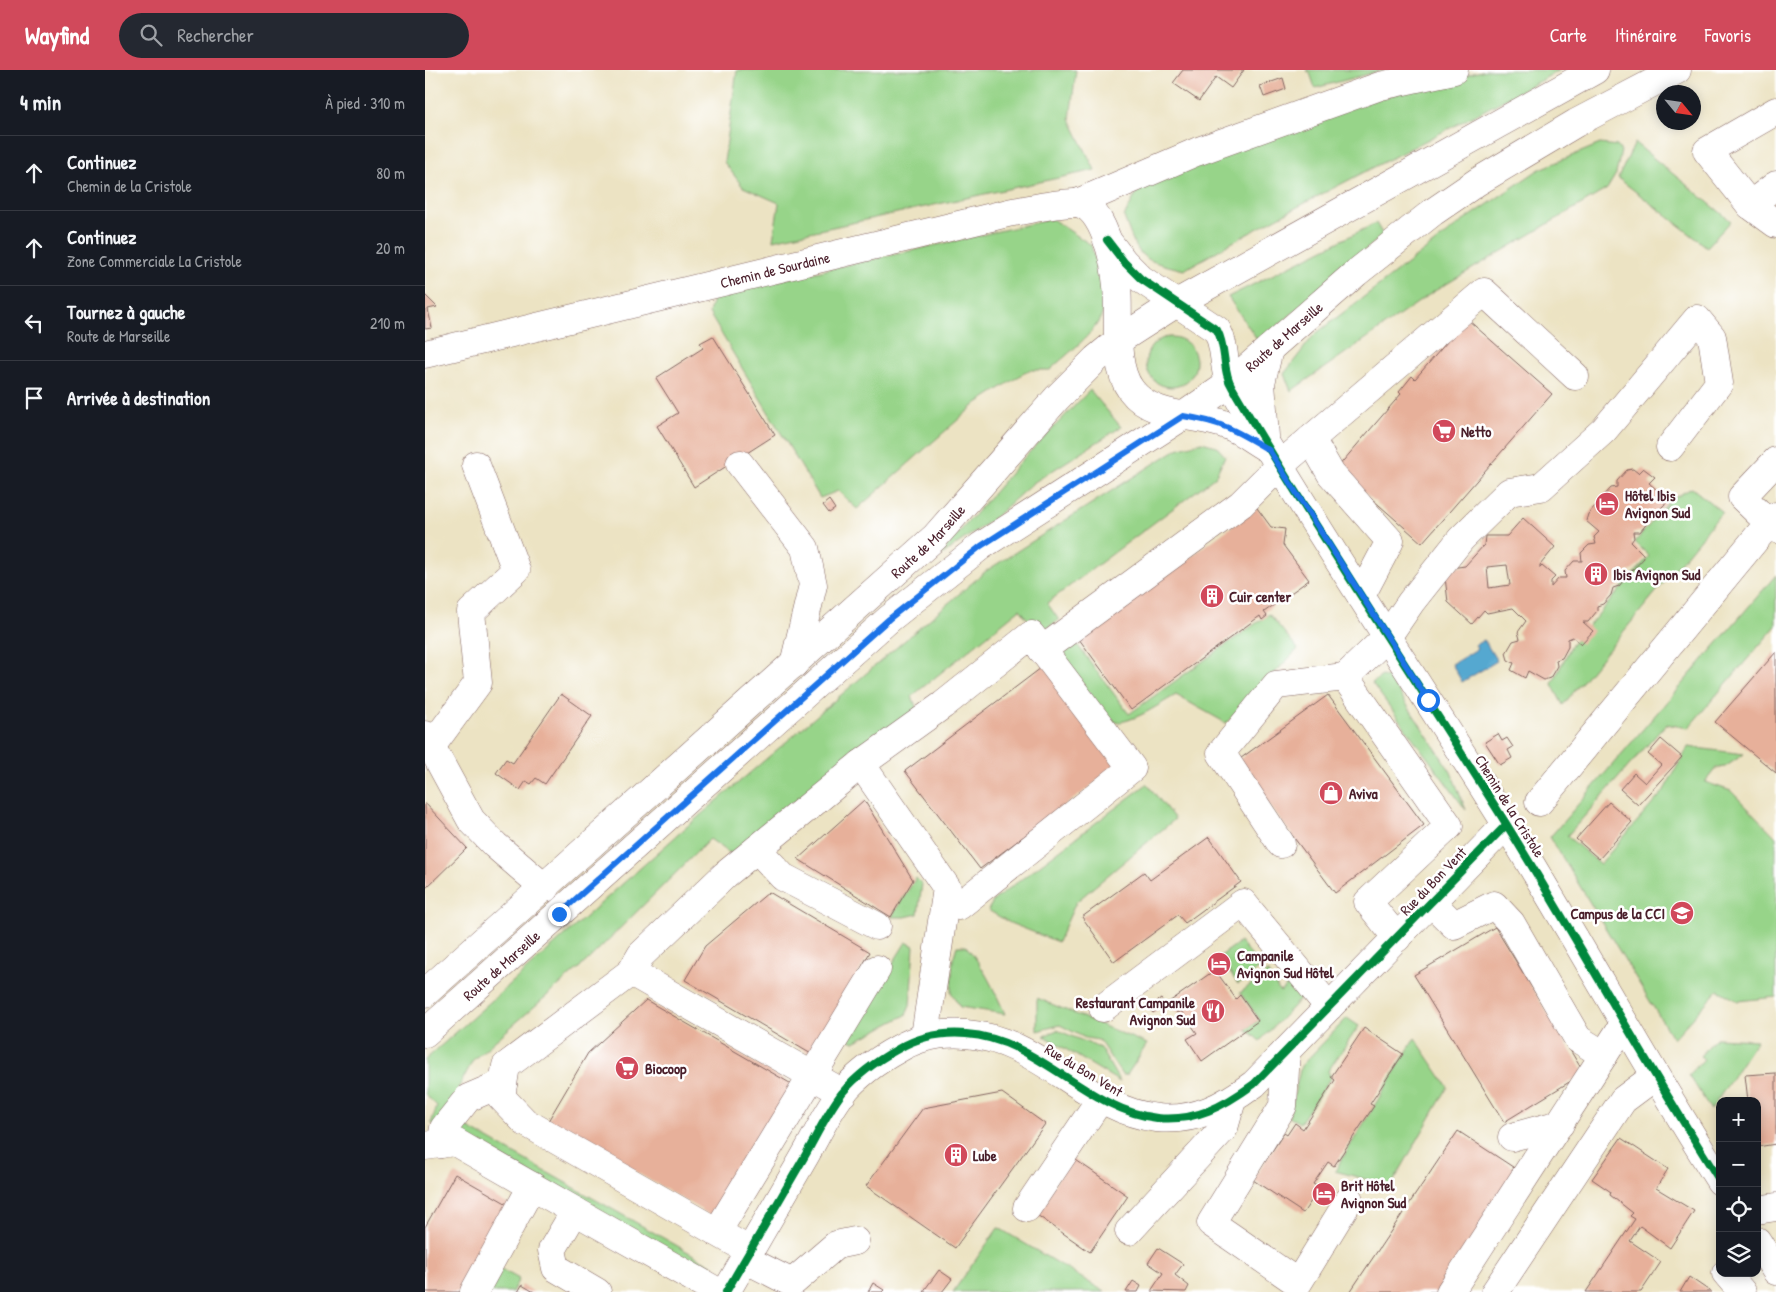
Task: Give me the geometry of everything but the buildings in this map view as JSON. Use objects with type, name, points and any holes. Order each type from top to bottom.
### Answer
[{"type":"street","name":"Chemin de Sourdaine","points":[[425,354],[1008,213],[1077,203],[1196,152],[1371,90],[1453,70]]},
{"type":"street","name":"Route de Marseille","points":[[425,993],[545,888],[935,537],[1057,398],[1096,359],[1119,340],[1175,304],[1595,70]]},
{"type":"street","name":"Route de Marseille","points":[[425,1033],[882,626],[943,574],[981,546],[1183,416],[1229,384],[1364,267],[1433,212],[1477,182],[1576,123],[1677,70]]},
{"type":"street","points":[[1776,111],[1707,151],[1750,205],[1776,224]]},
{"type":"street","points":[[1750,205],[1776,185]]},
{"type":"street","points":[[1077,203],[1091,210],[1102,224],[1107,240],[1117,286],[1119,340],[1123,373],[1131,392],[1157,408],[1183,416],[1230,426],[1274,458]]},
{"type":"street","points":[[1107,240],[1124,262],[1141,279],[1175,304],[1217,330],[1223,342],[1229,384]]},
{"type":"street","points":[[1042,650],[1241,504],[1274,458],[1311,439],[1484,292],[1575,376]]},
{"type":"street","points":[[1281,844],[1221,753],[1276,686],[1345,677],[1387,637],[1411,602],[1461,539],[1509,492],[1541,487],[1604,430],[1697,319],[1712,337],[1719,383],[1670,447]]},
{"type":"street","points":[[1269,349],[1261,383],[1263,427],[1274,458]]},
{"type":"street","name":"Chemin de la Cristole","points":[[1229,384],[1506,825],[1654,1077],[1716,1175]]},
{"type":"street","points":[[1311,439],[1331,474],[1390,541],[1361,596]]},
{"type":"street","points":[[1539,802],[1774,522],[1742,497],[1776,461]]},
{"type":"street","points":[[740,464],[805,548],[813,585],[794,664]]},
{"type":"street","points":[[476,465],[516,570],[471,612],[478,683],[428,741],[471,820],[495,845],[545,888]]},
{"type":"street","points":[[855,1241],[836,1245],[792,1283],[747,1255],[717,1232],[525,1122],[501,1097],[506,1066],[631,972],[641,954],[725,875],[861,764],[943,705],[1031,635],[1132,768],[959,906],[925,1036]]},
{"type":"street","points":[[1345,677],[1449,826],[1368,902],[1397,938]]},
{"type":"street","points":[[861,764],[959,906]]},
{"type":"street","name":"Rue du Bon Vent","points":[[726,1292],[843,1093],[881,1059],[925,1036],[950,1032],[995,1037],[1033,1055],[1101,1098],[1125,1110],[1157,1118],[1181,1118],[1207,1113],[1232,1100],[1254,1084],[1506,825]]},
{"type":"street","points":[[757,849],[783,877],[877,926]]},
{"type":"street","points":[[1431,902],[1454,925],[1493,905],[1511,923],[1578,1039],[1605,1055]]},
{"type":"street","points":[[1103,1008],[1243,903],[1329,1007]]},
{"type":"street","points":[[717,1232],[877,969]]},
{"type":"street","points":[[631,972],[843,1093]]},
{"type":"street","points":[[1450,1292],[1624,1024]]},
{"type":"street","points":[[1286,1051],[1283,1106],[1211,1223],[1298,1283],[1349,1200]]},
{"type":"street","points":[[1495,1292],[1623,1100],[1654,1077]]},
{"type":"street","points":[[433,1145],[468,1098],[503,1083]]},
{"type":"street","points":[[1027,1208],[1101,1098]]},
{"type":"street","points":[[1129,1231],[1224,1128],[1232,1100]]},
{"type":"street","points":[[1513,1136],[1560,1124]]},
{"type":"street","points":[[433,1145],[455,1142],[575,1211],[687,1285],[718,1292]]},
{"type":"street","points":[[475,1292],[532,1186]]},
{"type":"street","points":[[1761,1209],[1776,1207]]},
{"type":"street","points":[[575,1211],[552,1250],[556,1268],[597,1292]]},
{"type":"street","points":[[1761,1247],[1776,1271]]},
{"type":"street","points":[[1729,1277],[1741,1292]]},
{"type":"green space","points":[[737,70],[1076,70],[1070,119],[1095,170],[773,240],[779,203],[743,187],[724,162]]},
{"type":"green space","points":[[1306,70],[1384,70],[1315,88],[1310,73]]},
{"type":"green space","points":[[1485,70],[1560,70],[1277,218],[1184,270],[1150,260],[1138,250],[1124,217],[1141,184],[1354,105]]},
{"type":"green space","points":[[1635,143],[1731,221],[1707,247],[1618,178]]},
{"type":"green space","points":[[1600,144],[1617,146],[1621,151],[1616,174],[1607,189],[1433,292],[1291,391],[1284,374],[1314,335],[1459,224],[1538,170]]},
{"type":"green space","points":[[1052,219],[1091,245],[1102,283],[1104,306],[1102,315],[1090,333],[1050,370],[1029,370],[977,403],[857,509],[838,491],[820,498],[709,313],[714,295]]},
{"type":"green space","points":[[1376,223],[1383,235],[1259,342],[1228,297]]},
{"type":"green space","points":[[1171,337],[1181,339],[1189,344],[1194,352],[1196,362],[1194,372],[1189,380],[1181,385],[1171,387],[1161,385],[1153,380],[1148,372],[1146,362],[1148,352],[1153,344],[1161,339]]},
{"type":"green space","points":[[1090,390],[1121,427],[1033,483],[994,518],[936,559],[1021,461]]},
{"type":"green space","points":[[1202,442],[1216,446],[1225,456],[1215,477],[1047,603],[1059,620],[1039,634],[1020,609],[912,696],[918,712],[876,740],[763,826],[761,835],[731,854],[710,839],[588,960],[473,1060],[438,1127],[431,1123],[437,1106],[425,1094],[425,1060],[683,830],[986,571],[1177,449]]},
{"type":"green space","points":[[1692,488],[1722,512],[1563,705],[1552,684],[1571,646],[1649,556],[1635,542],[1670,500]]},
{"type":"green space","points":[[1776,575],[1776,626],[1688,728],[1666,724],[1567,836],[1600,864],[1663,792],[1688,747],[1744,754],[1725,767],[1716,768],[1705,782],[1731,791],[1776,837],[1776,997],[1738,1001],[1718,990],[1673,1039],[1550,837]]},
{"type":"green space","points":[[1269,614],[1298,649],[1226,723],[1176,695],[1134,718],[1117,723],[1107,723],[1064,661],[1064,653],[1076,643],[1129,714]]},
{"type":"green space","points":[[1382,676],[1390,679],[1451,772],[1466,810],[1372,683]]},
{"type":"green space","points":[[1147,784],[1175,819],[1076,902],[1058,942],[1010,923],[988,910],[994,900]]},
{"type":"green space","points":[[916,878],[922,884],[918,914],[905,917],[891,917]]},
{"type":"green space","points":[[906,942],[914,946],[910,1006],[906,1015],[854,1042],[846,1038]]},
{"type":"green space","points":[[1240,942],[1261,967],[1238,984],[1219,957]]},
{"type":"green space","points":[[957,946],[966,946],[978,962],[1005,1014],[960,1007],[951,992],[953,959]]},
{"type":"green space","points":[[1267,972],[1280,992],[1290,983],[1302,997],[1260,1041],[1246,1029],[1260,1020],[1240,993]]},
{"type":"green space","points":[[1037,998],[1147,1044],[1127,1075],[1122,1075],[1099,1040],[1085,1038],[1060,1025],[1037,1031]]},
{"type":"green space","points":[[1347,1018],[1359,1026],[1328,1071],[1331,1077],[1300,1123],[1289,1117],[1301,1066]]},
{"type":"green space","points":[[1057,1030],[1100,1048],[1120,1082],[1044,1036]]},
{"type":"green space","points":[[1415,1038],[1448,1087],[1391,1186],[1335,1171]]},
{"type":"green space","points":[[1716,1038],[1757,1040],[1720,1097],[1716,1097],[1716,1102],[1711,1110],[1689,1075],[1704,1059],[1700,1056]]},
{"type":"green space","points":[[458,1122],[713,1266],[708,1274],[452,1130]]},
{"type":"green space","points":[[999,1228],[1105,1292],[953,1292]]},
{"type":"green space","points":[[501,1269],[519,1279],[512,1292],[487,1292]]},
{"type":"water","points":[[1484,640],[1497,661],[1462,682],[1452,664],[1477,649],[1475,645]]},
{"type":"cycle path","points":[[1107,240],[1124,262],[1141,279],[1217,330],[1222,344],[1227,374],[1232,387],[1333,551],[1505,822],[1716,1175]]},
{"type":"cycle path","points":[[726,1292],[836,1101],[861,1074],[890,1053],[923,1038],[939,1034],[966,1034],[993,1039],[1017,1048],[1108,1102],[1131,1112],[1171,1119],[1209,1111],[1232,1099],[1254,1084],[1506,825]]},
{"type":"place","name":"Netto","points":[[1444,431]]},
{"type":"place","name":"Hôtel Ibis Avignon Sud","points":[[1607,504]]},
{"type":"place","name":"Ibis Avignon Sud","points":[[1596,574]]},
{"type":"place","name":"Cuir center","points":[[1212,596]]},
{"type":"place","name":"Aviva","points":[[1331,793]]},
{"type":"place","name":"Campus de la CCI","points":[[1682,913]]},
{"type":"place","name":"Campanile Avignon Sud Hôtel","points":[[1219,964]]},
{"type":"place","name":"Restaurant Campanile Avignon Sud","points":[[1213,1011]]},
{"type":"place","name":"Biocoop","points":[[627,1068]]},
{"type":"place","name":"Lube","points":[[956,1155]]},
{"type":"place","name":"Brit Hôtel Avignon Sud","points":[[1324,1194]]},
{"type":"route","points":[[559,914],[889,619],[943,574],[1028,515],[1183,416],[1230,426],[1269,450],[1428,700]]}]
